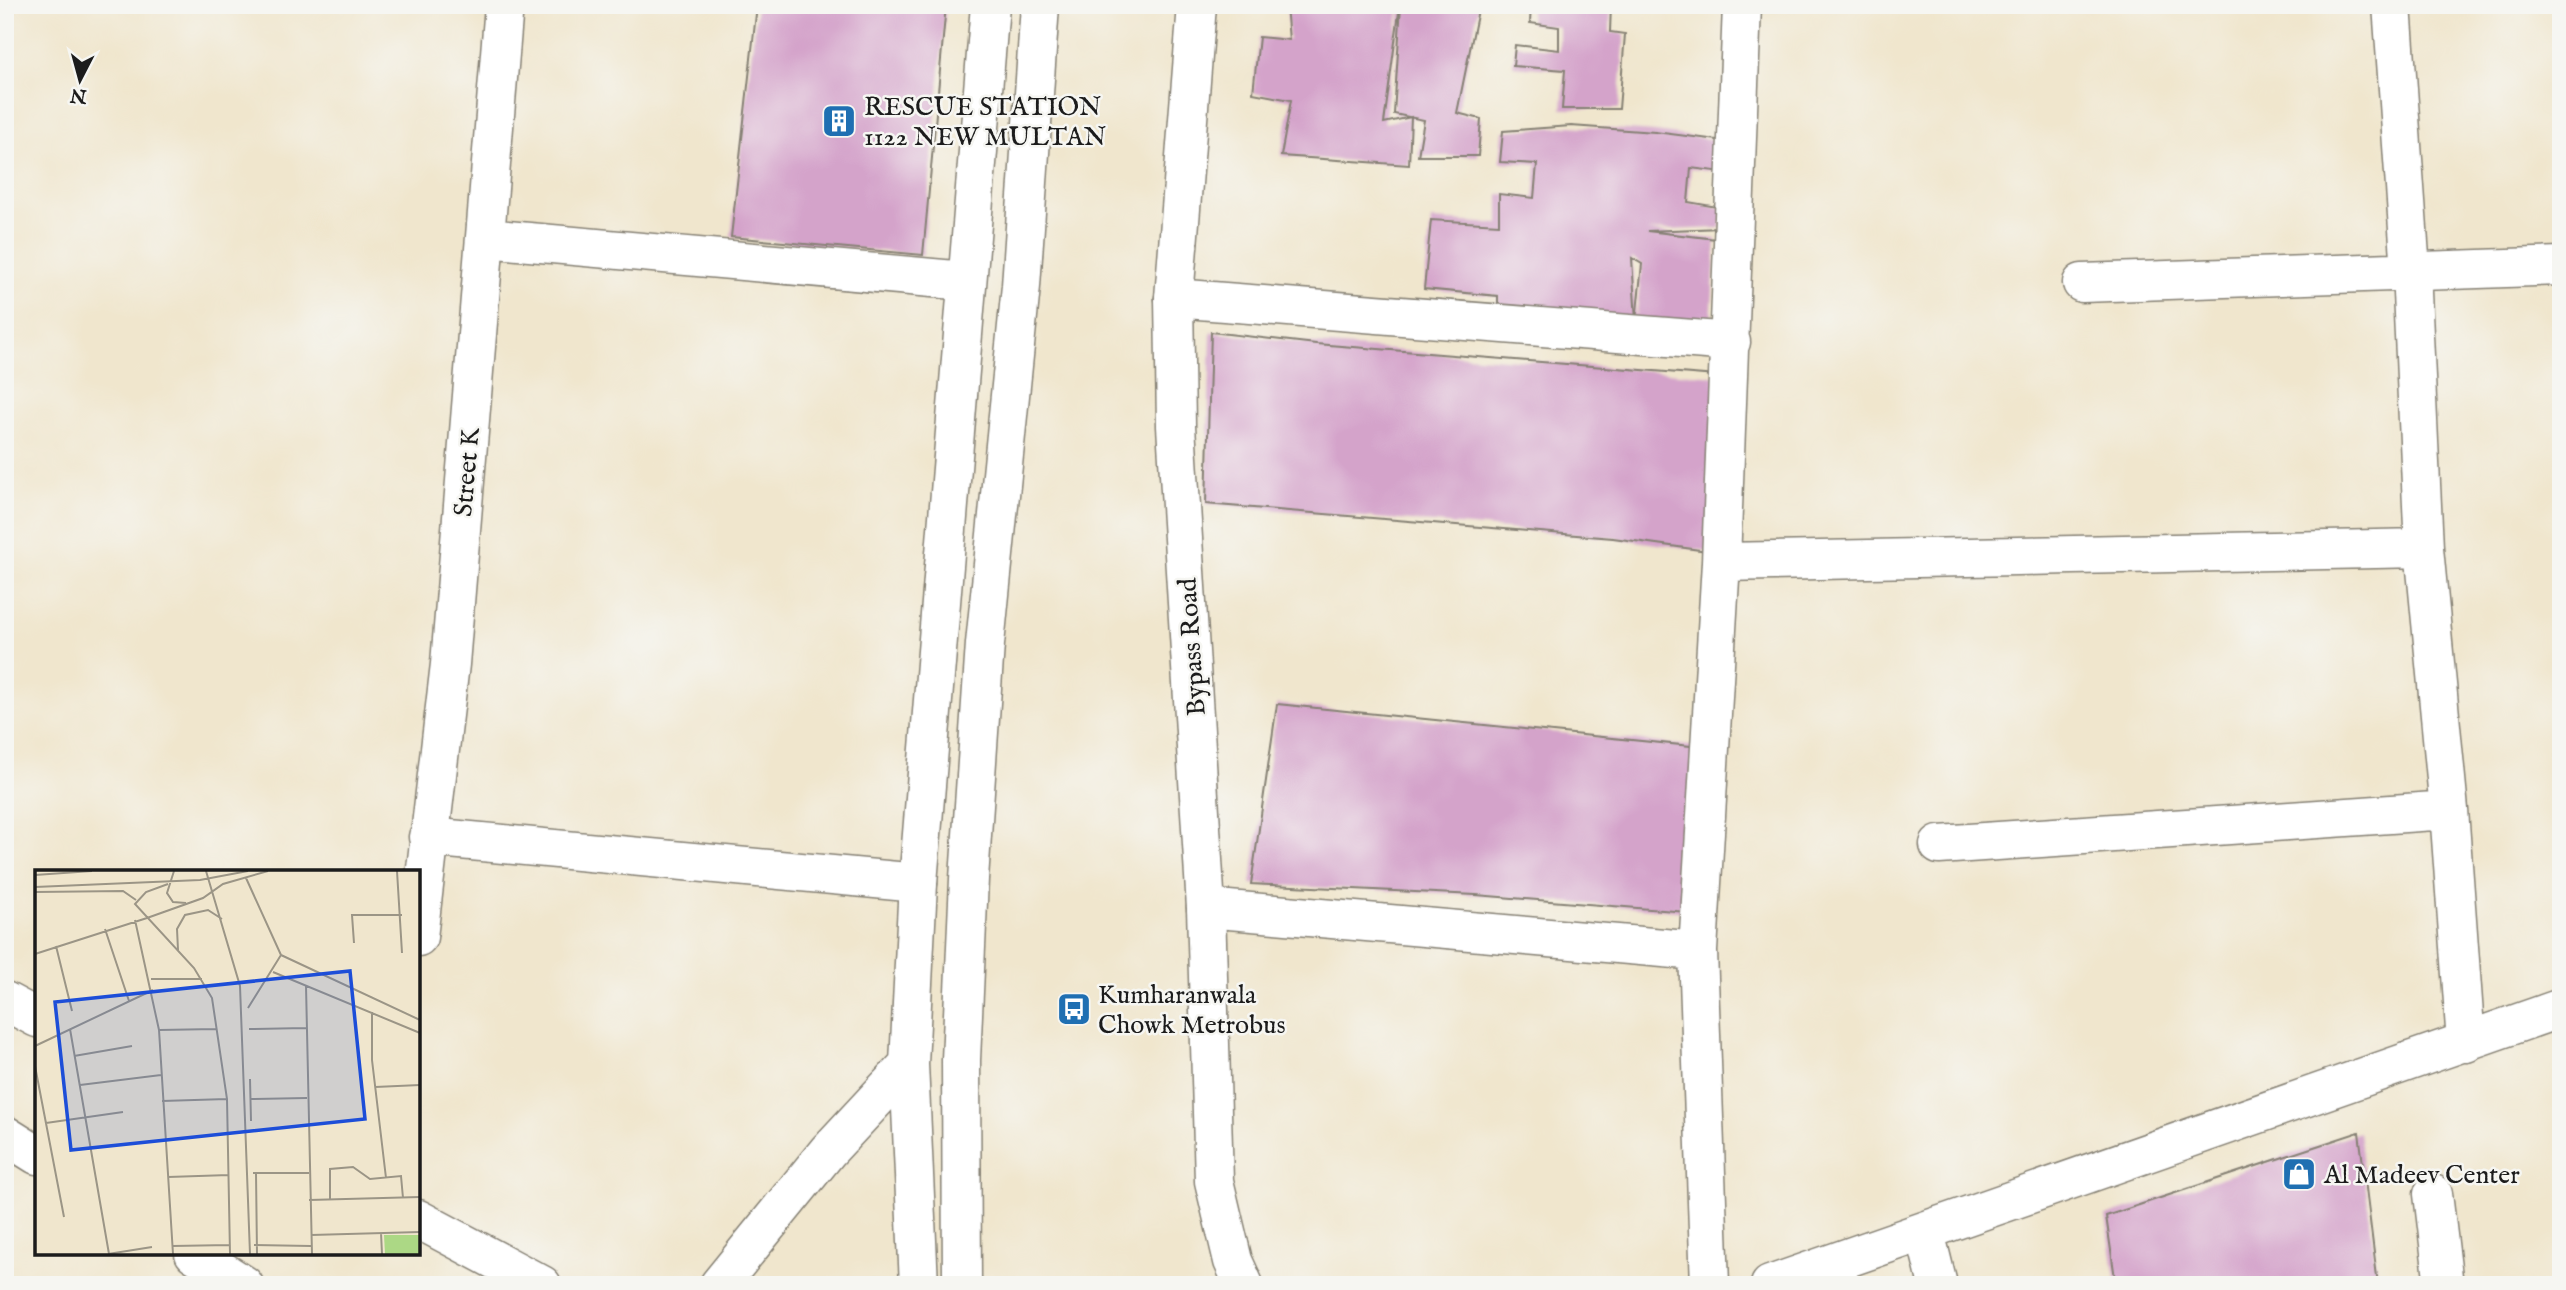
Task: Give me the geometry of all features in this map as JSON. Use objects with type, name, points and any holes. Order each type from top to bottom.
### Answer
[{"type":"street","name":"Street K","points":[[420,917],[450,664],[504,5]]},
{"type":"street","points":[[919,1285],[909,1064],[918,883],[990,5]]},
{"type":"street","points":[[962,1285],[961,1060],[969,878],[985,644],[1021,286],[1040,5]]},
{"type":"street","name":"Bypass Road","points":[[1197,5],[1174,298],[1176,426],[1206,908],[1214,1181],[1233,1261],[1244,1285]]},
{"type":"street","points":[[1710,1285],[1698,951],[1721,562],[1742,5]]},
{"type":"street","points":[[2392,5],[2411,271],[2424,548],[2449,810],[2466,1042]]},
{"type":"street","points":[[485,238],[966,281]]},
{"type":"street","points":[[2082,283],[2561,266]]},
{"type":"street","points":[[1174,298],[1731,342]]},
{"type":"street","points":[[1721,562],[2424,548]]},
{"type":"street","points":[[1939,845],[2449,810]]},
{"type":"street","points":[[428,837],[918,883]]},
{"type":"street","points":[[1206,908],[1698,951]]},
{"type":"street","points":[[5,1001],[35,1017]]},
{"type":"street","points":[[1770,1285],[2561,1008]]},
{"type":"street","points":[[719,1285],[760,1238],[828,1150],[909,1064]]},
{"type":"street","points":[[5,1135],[35,1154]]},
{"type":"street","points":[[2433,1194],[2444,1285]]},
{"type":"street","points":[[420,1220],[542,1285]]},
{"type":"street","points":[[1925,1232],[1938,1285]]},
{"type":"street","points":[[197,1255],[244,1285]]},
{"type":"building","name":"RESCUE STATION 1122 NEW MULTAN","points":[[757,5],[946,5],[923,255],[731,237]]},
{"type":"building","points":[[1286,5],[1400,5],[1384,123],[1411,117],[1409,165],[1281,156],[1291,100],[1253,93],[1259,37],[1289,40]]},
{"type":"building","points":[[1401,5],[1479,5],[1457,113],[1481,119],[1478,156],[1418,156],[1424,120],[1394,114]]},
{"type":"building","points":[[1531,5],[1611,5],[1610,32],[1625,34],[1619,109],[1562,109],[1565,70],[1513,66],[1515,45],[1559,50],[1559,27],[1530,23]]},
{"type":"building","points":[[1571,126],[1655,132],[1726,141],[1723,172],[1691,168],[1688,202],[1723,208],[1720,228],[1647,231],[1716,239],[1711,325],[1498,311],[1498,296],[1424,289],[1431,220],[1499,224],[1499,194],[1534,198],[1537,164],[1500,162],[1503,131]],"holes":[[[1632,258],[1642,264],[1636,320]]]},
{"type":"building","points":[[1211,332],[1316,344],[1729,377],[1722,553],[1613,538],[1206,504]]},
{"type":"building","points":[[1277,704],[1710,748],[1687,912],[1476,895],[1251,884]]},
{"type":"building","name":"Al Madeev Center","points":[[2359,1132],[2378,1285],[2116,1285],[2106,1216]]},
{"type":"place","name":"RESCUE STATION 1122 NEW MULTAN","points":[[839,121]]},
{"type":"place","name":"Kumharanwala Chowk Metrobus","points":[[1074,1009]]},
{"type":"place","name":"Al Madeev Center","points":[[2299,1174]]}]
